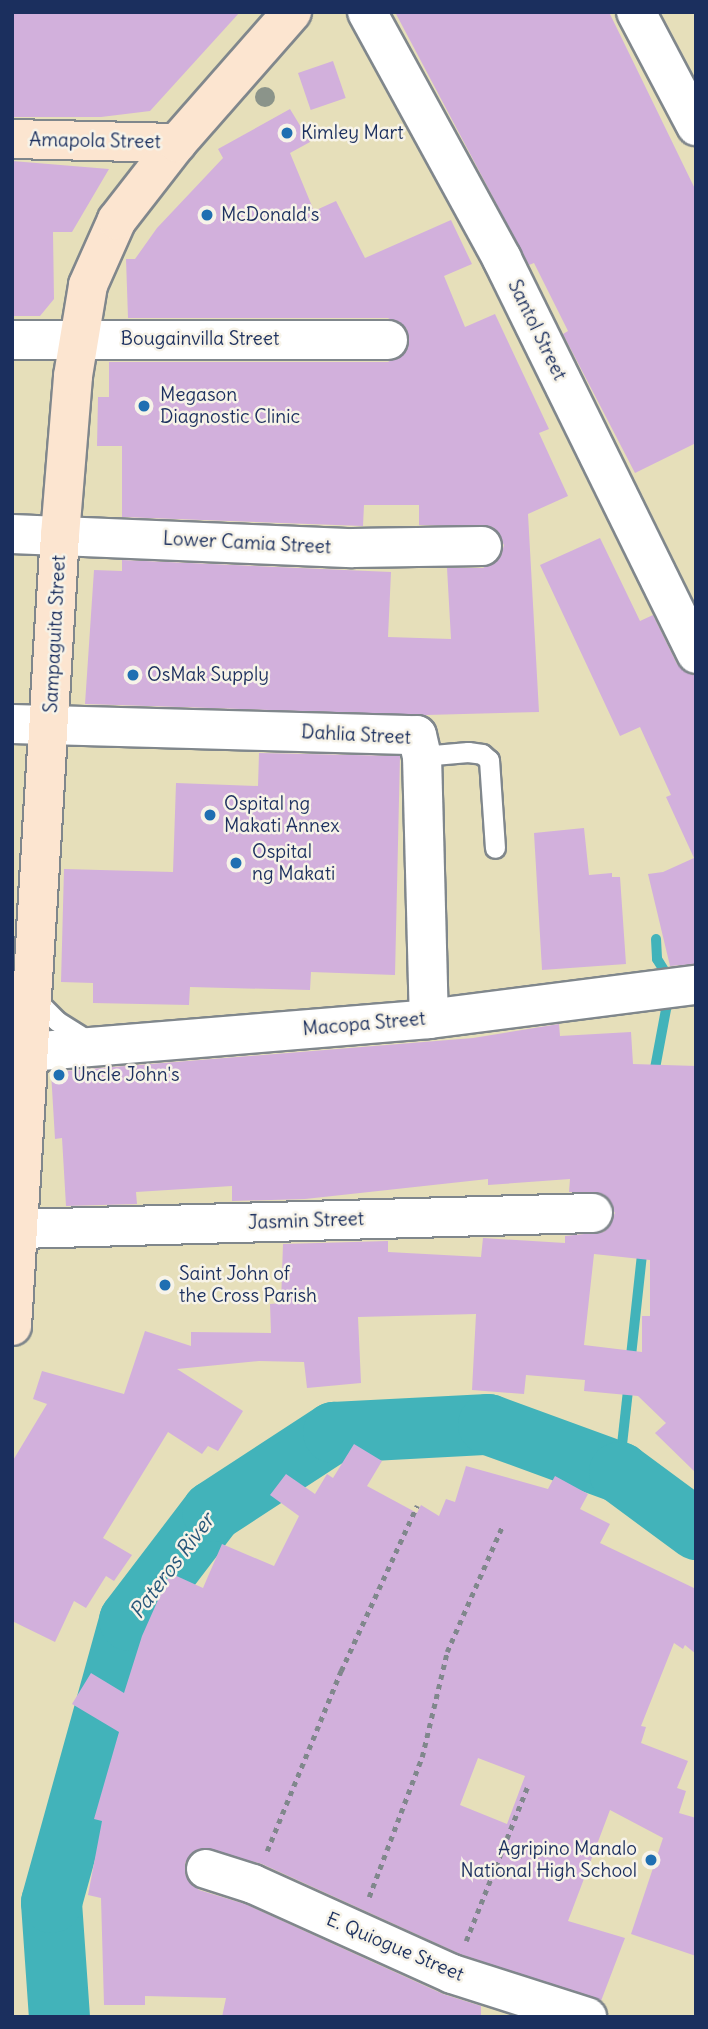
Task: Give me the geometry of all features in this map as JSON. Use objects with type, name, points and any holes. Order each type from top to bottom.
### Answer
[{"type":"street","name":"Sampaguita Street","points":[[12,1326],[20,1229],[24,1070],[33,997],[26,896],[31,725],[60,535],[80,339],[89,285],[117,220],[177,143],[292,12]]},
{"type":"street","name":"Santol Street","points":[[367,12],[502,259],[696,654]]},
{"type":"street","points":[[636,12],[696,125]]},
{"type":"street","name":"Amapola Street","points":[[12,139],[177,143]]},
{"type":"street","name":"Bougainvilla Street","points":[[12,340],[388,340]]},
{"type":"street","name":"Lower Camia Street","points":[[12,534],[353,548],[482,546]]},
{"type":"street","name":"Dahlia Street","points":[[31,725],[415,734],[420,738],[422,756],[429,1019]]},
{"type":"street","name":"Macopa Street","points":[[24,1070],[102,1048],[429,1019],[696,985]]},
{"type":"street","name":"Jasmin Street","points":[[20,1229],[593,1213]]},
{"type":"street","name":"E. Quiogue Street","points":[[206,1869],[253,1884],[356,1933],[452,1974],[587,2017]]},
{"type":"lane","points":[[422,756],[468,752],[489,760],[495,848]]},
{"type":"lane","points":[[33,997],[57,1021],[102,1048]]},
{"type":"path","points":[[253,1884],[341,1671],[417,1506]]},
{"type":"path","points":[[356,1933],[422,1757],[447,1652],[502,1527]]},
{"type":"path","points":[[452,1974],[527,1788]]},
{"type":"building","points":[[12,12],[240,12],[150,111],[101,117],[12,117]]},
{"type":"building","points":[[395,12],[609,12],[696,191],[696,443],[635,473],[563,334],[568,331],[534,263],[529,265]]},
{"type":"building","points":[[333,61],[346,98],[311,110],[298,73]]},
{"type":"building","points":[[290,109],[310,142],[290,153],[314,211],[336,201],[365,258],[451,220],[472,264],[444,276],[465,327],[495,314],[549,429],[539,433],[568,496],[528,514],[539,712],[426,715],[85,704],[94,570],[122,571],[122,560],[391,572],[388,637],[451,639],[447,568],[483,568],[501,556],[504,545],[493,527],[419,525],[419,505],[364,505],[363,526],[122,517],[122,446],[97,446],[98,397],[109,397],[109,362],[388,362],[407,350],[407,329],[388,318],[128,318],[126,259],[135,259],[157,228],[223,158],[218,149]]},
{"type":"building","points":[[12,161],[109,169],[72,232],[53,232],[54,299],[40,316],[12,316]]},
{"type":"building","points":[[600,538],[640,621],[653,615],[677,664],[696,676],[696,964],[670,966],[648,874],[663,872],[694,858],[666,797],[671,795],[640,727],[620,736],[540,565]]},
{"type":"building","name":"Ospital ng Makati","points":[[259,753],[400,756],[395,975],[311,972],[310,990],[190,987],[189,1005],[93,1003],[93,983],[61,982],[64,869],[173,872],[176,783],[258,786]]},
{"type":"building","points":[[584,828],[589,875],[612,873],[612,877],[620,877],[626,964],[542,970],[534,833]]},
{"type":"building","points":[[559,1024],[560,1036],[631,1032],[633,1064],[696,1066],[696,1473],[655,1433],[666,1423],[638,1396],[584,1391],[585,1380],[526,1375],[524,1394],[472,1390],[476,1314],[358,1317],[361,1383],[307,1388],[304,1362],[259,1361],[177,1369],[243,1411],[218,1451],[208,1446],[202,1454],[168,1432],[103,1538],[132,1555],[114,1581],[106,1576],[86,1608],[74,1601],[55,1642],[12,1621],[12,1462],[47,1404],[33,1399],[42,1371],[124,1394],[145,1331],[191,1346],[191,1332],[271,1333],[270,1304],[281,1303],[283,1244],[388,1241],[388,1252],[481,1257],[483,1238],[565,1243],[565,1236],[604,1232],[615,1213],[603,1194],[569,1192],[570,1179],[488,1185],[488,1179],[305,1199],[232,1201],[232,1186],[136,1192],[137,1204],[66,1206],[62,1138],[55,1139],[51,1072],[473,1038]],"holes":[[[594,1254],[650,1260],[650,1316],[642,1316],[642,1352],[584,1345]]]},
{"type":"building","points":[[354,1444],[382,1461],[367,1486],[417,1513],[421,1505],[439,1516],[446,1499],[455,1502],[466,1466],[548,1489],[555,1476],[588,1494],[580,1509],[610,1524],[600,1543],[696,1589],[696,1654],[685,1645],[683,1649],[674,1643],[641,1726],[646,1727],[641,1743],[688,1761],[677,1788],[686,1791],[679,1813],[696,1818],[696,1956],[631,1934],[663,1838],[610,1810],[568,1921],[625,1938],[601,2001],[460,1954],[262,1864],[202,1848],[185,1863],[185,1874],[199,1890],[245,1904],[443,1994],[481,2006],[481,2017],[222,2017],[226,1998],[145,1996],[145,2005],[104,2005],[101,1898],[88,1895],[102,1821],[94,1819],[119,1732],[72,1704],[91,1673],[124,1693],[142,1636],[170,1573],[203,1588],[222,1544],[274,1566],[299,1516],[270,1495],[286,1474],[315,1494],[327,1474],[333,1478]],"holes":[[[478,1758],[525,1776],[507,1824],[460,1805]]]},
{"type":"waterway","points":[[656,939],[657,959],[669,978]]},
{"type":"waterway","points":[[653,1079],[668,999]]},
{"type":"waterway","points":[[630,1365],[643,1245]]},
{"type":"waterway","points":[[619,1472],[629,1381]]},
{"type":"waterway","name":"Pateros River","points":[[59,2017],[51,1902],[129,1620],[212,1511],[333,1432],[488,1424],[619,1472],[696,1529]]},
{"type":"place","name":"Kimley Mart","points":[[287,133]]},
{"type":"place","name":"McDonald's","points":[[207,215]]},
{"type":"place","name":"Megason Diagnostic Clinic","points":[[144,406]]},
{"type":"place","name":"OsMak Supply","points":[[133,675]]},
{"type":"place","name":"Ospital ng Makati Annex","points":[[210,815]]},
{"type":"place","name":"Ospital ng Makati","points":[[236,863]]},
{"type":"place","name":"Uncle John's","points":[[59,1075]]},
{"type":"place","name":"Saint John of the Cross Parish","points":[[165,1285]]},
{"type":"place","name":"Agripino Manalo National High School","points":[[651,1860]]}]
